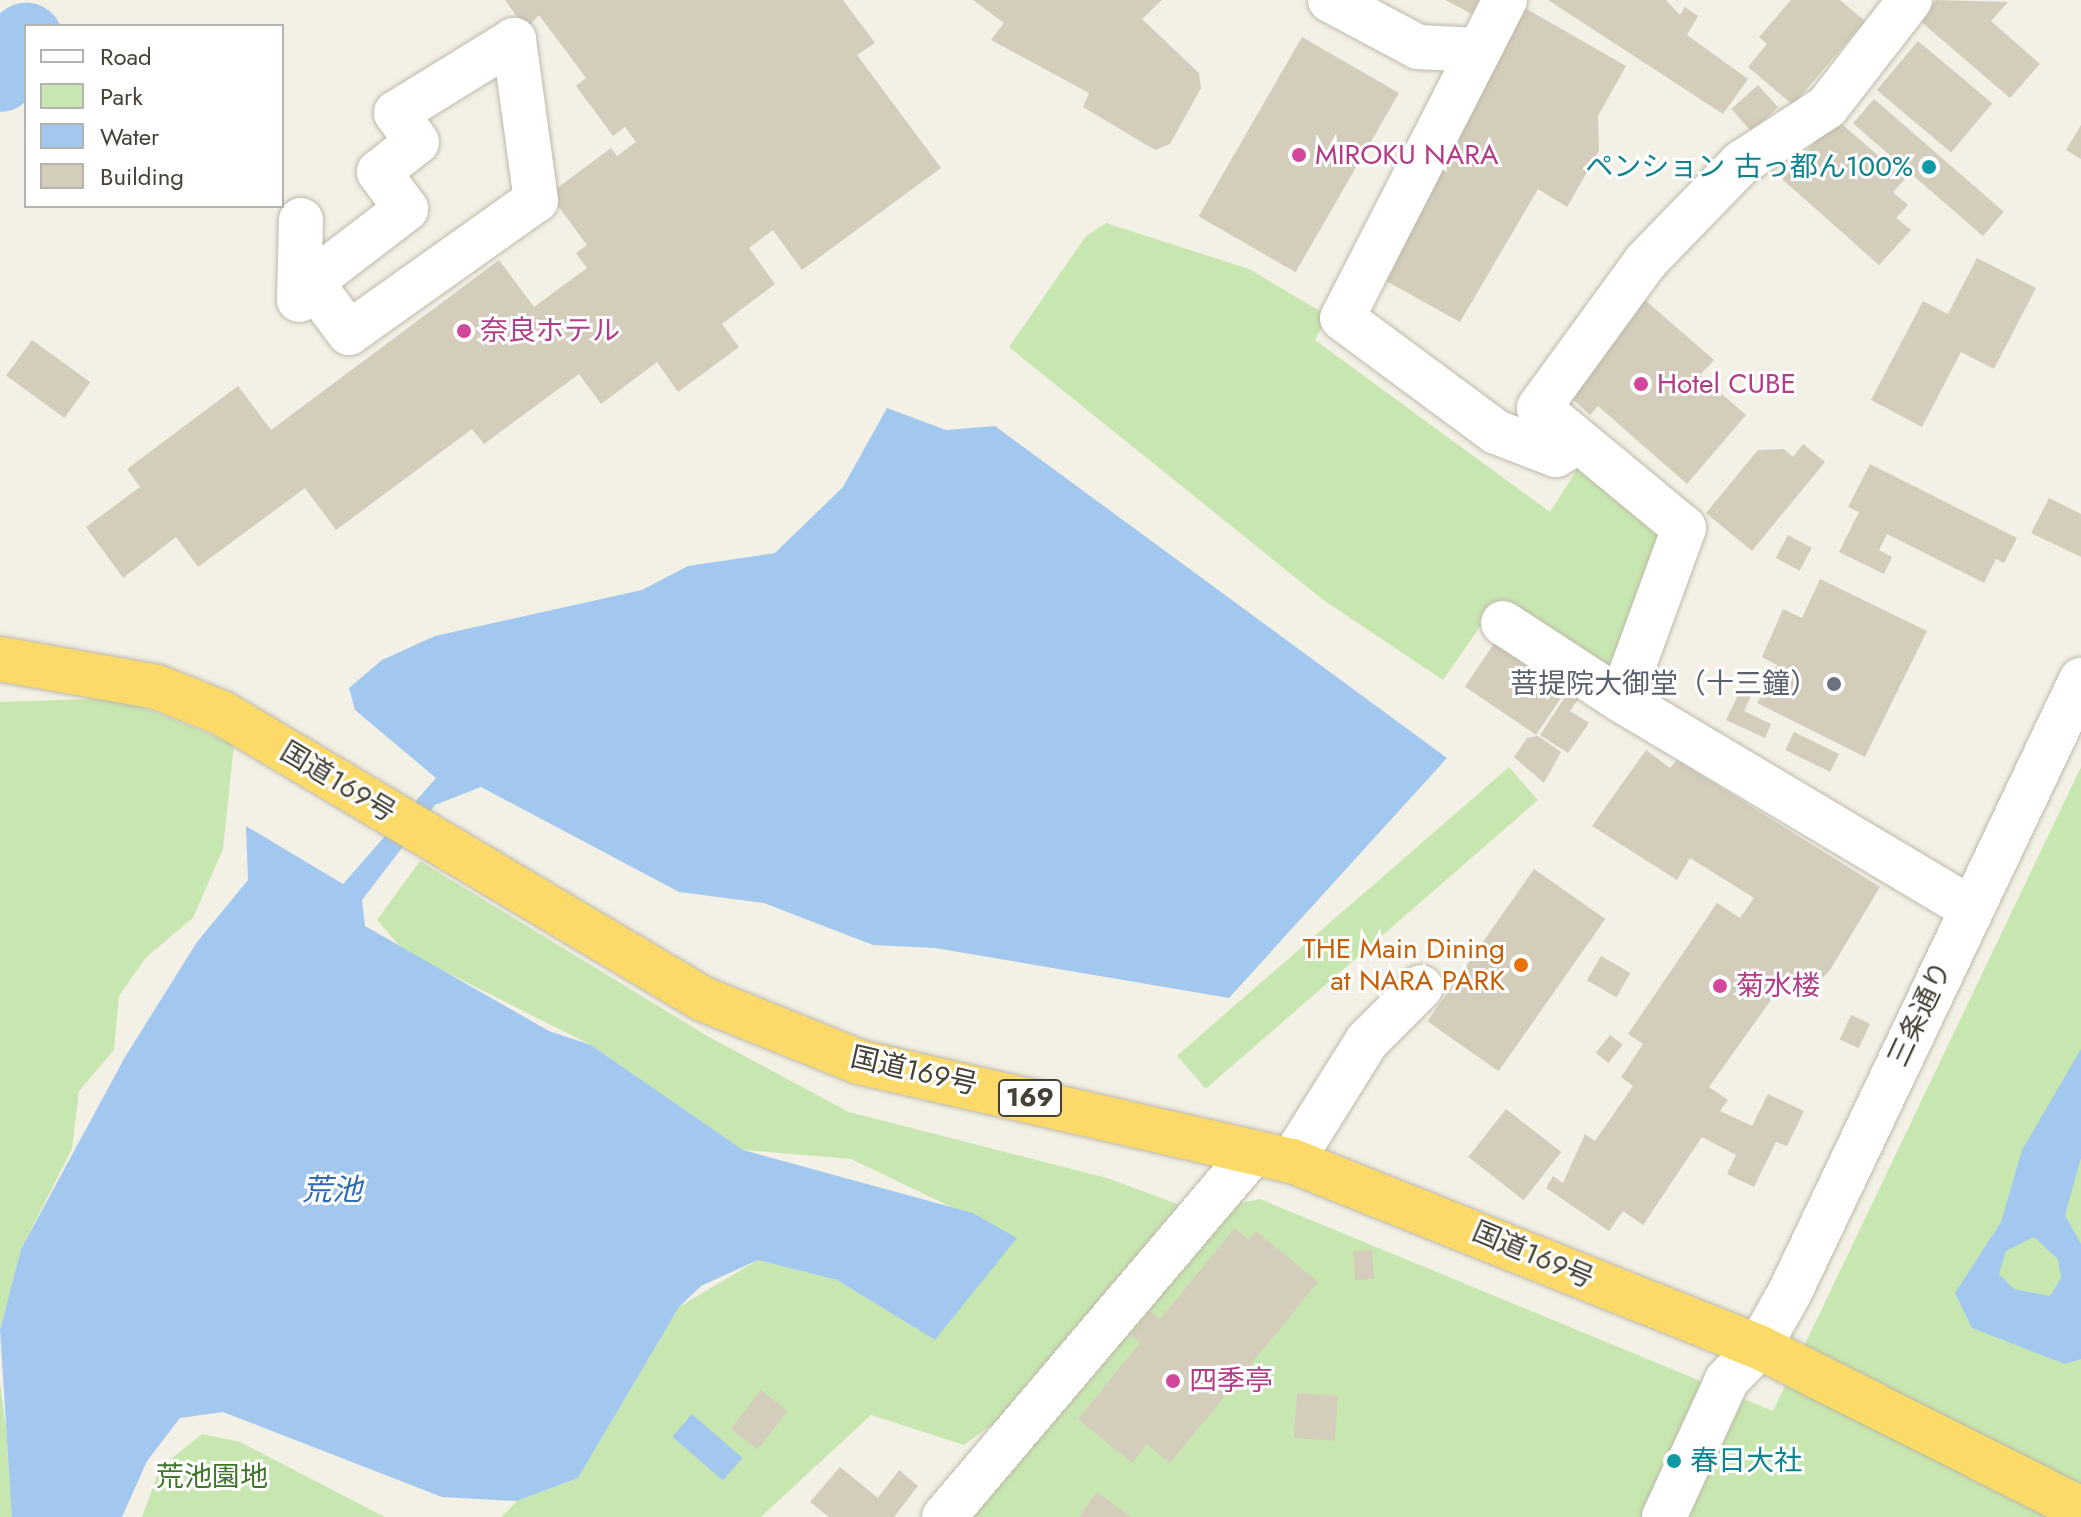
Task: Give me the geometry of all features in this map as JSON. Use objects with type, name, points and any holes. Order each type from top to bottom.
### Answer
[{"type":"highway","name":"国道169号","points":[[0,659],[157,687],[222,713],[703,999],[859,1062],[1272,1156],[1759,1347],[2081,1509]]},
{"type":"street","points":[[1330,0],[1418,47],[1478,50]]},
{"type":"street","points":[[1505,0],[1342,318],[1496,432],[1556,455],[1575,443]]},
{"type":"street","points":[[1621,700],[1684,528],[1575,443],[1539,408],[1646,261],[1741,163],[1827,107],[1910,0]]},
{"type":"street","points":[[514,40],[536,200],[349,333],[311,282],[406,209],[379,172],[417,142],[396,113],[514,40]]},
{"type":"street","points":[[299,300],[301,220]]},
{"type":"street","points":[[1503,623],[1621,700],[1970,908]]},
{"type":"street","name":"三条通り","points":[[1664,1517],[1727,1380],[1759,1347],[2081,680]]},
{"type":"street","points":[[944,1517],[1272,1156],[1367,1041],[1421,987]]},
{"type":"green space","points":[[1106,223],[1249,269],[1328,316],[1315,340],[1550,512],[1578,468],[1651,517],[1665,541],[1616,676],[1498,601],[1443,680],[1322,599],[1009,347],[1086,236]]},
{"type":"green space","points":[[119,698],[234,744],[223,849],[193,918],[146,957],[119,996],[114,1050],[79,1091],[72,1149],[21,1249],[0,1330],[0,702]]},
{"type":"green space","points":[[1509,767],[1538,800],[1206,1089],[1177,1056]]},
{"type":"green space","points":[[2081,767],[2081,1517],[961,1517],[1235,1204],[1260,1199],[1773,1411]]},
{"type":"green space","points":[[420,861],[709,1037],[849,1112],[1107,1178],[1188,1208],[1005,1415],[964,1445],[871,1415],[761,1517],[501,1517],[517,1501],[578,1478],[679,1307],[758,1260],[837,1280],[935,1340],[1016,1238],[851,1159],[743,1150],[591,1045],[404,951],[377,920]]},
{"type":"green space","points":[[0,1383],[12,1473],[12,1517],[0,1517]]},
{"type":"green space","name":"荒池園地","points":[[202,1434],[240,1442],[385,1517],[142,1517],[160,1468]]},
{"type":"water","name":"荒池","points":[[887,408],[946,430],[995,426],[1447,758],[1229,998],[935,948],[873,945],[764,903],[679,892],[481,787],[435,805],[362,900],[365,926],[549,1031],[591,1045],[743,1150],[973,1213],[1017,1238],[935,1340],[837,1280],[758,1260],[701,1286],[679,1307],[578,1478],[517,1501],[442,1497],[223,1412],[180,1418],[147,1461],[122,1517],[12,1517],[0,1330],[21,1249],[125,1057],[197,942],[248,880],[246,826],[343,884],[436,778],[355,710],[349,688],[382,660],[435,636],[642,590],[688,566],[775,553],[843,487]]},
{"type":"water","points":[[2081,1049],[2081,1158],[2065,1215],[2081,1244],[2081,1359],[2065,1364],[1972,1328],[1955,1293],[2001,1222],[2022,1150]],"holes":[[[2034,1237],[2058,1259],[2061,1278],[2050,1296],[2014,1289],[1999,1274],[2006,1251]]]},
{"type":"water","points":[[692,1414],[743,1458],[723,1481],[672,1437]]},
{"type":"building","points":[[505,0],[843,0],[875,43],[857,55],[941,168],[802,270],[773,230],[749,248],[775,284],[722,324],[739,347],[678,392],[657,362],[601,404],[579,374],[484,444],[472,429],[336,530],[305,488],[198,567],[176,537],[123,578],[86,527],[140,487],[127,469],[238,386],[271,430],[499,260],[534,307],[587,268],[576,253],[587,245],[549,194],[611,148],[617,156],[636,142],[625,127],[613,136],[576,86],[586,78],[539,15],[526,29]]},
{"type":"building","points":[[973,0],[1162,0],[1142,19],[1199,73],[1201,88],[1170,144],[1155,150],[1083,107],[1089,93],[991,40],[1004,23]]},
{"type":"building","points":[[1445,0],[1479,0],[1472,14]]},
{"type":"building","points":[[1548,0],[1666,0],[1680,15],[1685,7],[1698,16],[1687,35],[1748,79],[1723,114]]},
{"type":"building","points":[[1791,0],[1840,0],[1865,21],[1793,105],[1748,67],[1767,44],[1759,37]]},
{"type":"building","points":[[1936,0],[2008,2],[1991,21],[2040,64],[2010,98],[1919,20]]},
{"type":"building","points":[[1525,8],[1626,66],[1598,116],[1599,151],[1567,207],[1538,189],[1460,322],[1379,277]]},
{"type":"building","name":"MIROKU NARA","points":[[1302,37],[1399,93],[1295,272],[1198,216]]},
{"type":"building","points":[[1918,41],[1992,103],[1951,152],[1877,90]]},
{"type":"building","points":[[1758,85],[1778,107],[1751,131],[1731,109]]},
{"type":"building","name":"ペンション 古っ都ん100%","points":[[1874,99],[2004,212],[1983,236],[1853,123]]},
{"type":"building","points":[[1835,118],[1905,179],[1893,192],[1908,205],[1896,218],[1911,230],[1879,265],[1782,179]]},
{"type":"building","points":[[2081,125],[2081,159],[2066,150]]},
{"type":"building","points":[[1977,258],[2036,288],[1994,369],[1961,352],[1922,427],[1871,400],[1923,301],[1948,314]]},
{"type":"building","name":"Hotel CUBE","points":[[1645,300],[1714,360],[1700,375],[1746,415],[1687,484],[1598,406],[1590,415],[1565,392]]},
{"type":"building","points":[[32,340],[90,382],[64,418],[6,376]]},
{"type":"building","points":[[1803,444],[1825,462],[1752,551],[1706,513],[1758,450],[1784,449],[1793,457]]},
{"type":"building","points":[[1870,464],[2017,538],[2004,563],[1996,559],[1984,583],[1887,534],[1879,550],[1892,557],[1884,574],[1839,552],[1859,512],[1848,507]]},
{"type":"building","points":[[2049,498],[2081,514],[2081,557],[2031,533]]},
{"type":"building","points":[[1788,535],[1812,548],[1800,571],[1776,558]]},
{"type":"building","name":"菩提院大御堂（十三鐘）","points":[[1820,579],[1927,631],[1865,757],[1757,703],[1777,665],[1762,657],[1783,609],[1802,618]]},
{"type":"building","points":[[1495,642],[1566,690],[1536,735],[1465,687]]},
{"type":"building","points":[[1741,689],[1752,694],[1744,711],[1771,724],[1765,738],[1726,720]]},
{"type":"building","points":[[1569,691],[1579,698],[1570,711],[1589,723],[1568,753],[1540,735]]},
{"type":"building","points":[[1794,732],[1839,754],[1830,772],[1785,750]]},
{"type":"building","points":[[1538,736],[1561,752],[1544,783],[1514,757],[1527,738]]},
{"type":"building","name":"菊水楼","points":[[1646,750],[1670,768],[1677,760],[1880,887],[1830,970],[1807,993],[1786,979],[1709,1087],[1728,1100],[1720,1111],[1752,1126],[1768,1094],[1804,1111],[1787,1146],[1776,1142],[1754,1187],[1727,1174],[1736,1155],[1702,1137],[1643,1225],[1623,1211],[1609,1231],[1546,1188],[1553,1176],[1563,1183],[1585,1134],[1595,1141],[1633,1086],[1621,1077],[1643,1044],[1628,1034],[1717,903],[1740,918],[1754,898],[1690,858],[1677,880],[1592,826]]},
{"type":"building","name":"THE Main Dining at NARA PARK","points":[[1534,869],[1605,919],[1499,1071],[1427,1021]]},
{"type":"building","points":[[1601,956],[1630,973],[1616,997],[1587,980]]},
{"type":"building","points":[[1851,1015],[1870,1024],[1859,1048],[1840,1039]]},
{"type":"building","points":[[1610,1035],[1623,1045],[1608,1063],[1596,1053]]},
{"type":"building","points":[[1506,1109],[1561,1152],[1524,1200],[1468,1157]]},
{"type":"building","name":"四季亭","points":[[1235,1228],[1249,1240],[1256,1231],[1318,1282],[1170,1463],[1147,1444],[1132,1463],[1078,1419],[1140,1343],[1131,1335],[1150,1311],[1160,1319]]},
{"type":"building","points":[[1372,1250],[1374,1279],[1355,1280],[1353,1251]]},
{"type":"building","points":[[761,1390],[788,1411],[758,1450],[731,1429]]},
{"type":"building","points":[[1297,1393],[1338,1396],[1335,1441],[1294,1438]]},
{"type":"building","points":[[840,1467],[878,1498],[899,1470],[918,1486],[894,1517],[829,1517],[810,1502]]},
{"type":"building","points":[[1097,1492],[1131,1517],[1079,1517]]},
{"type":"waterway","points":[[0,75],[24,43]]},
{"type":"place","name":"MIROKU NARA","points":[[1299,155]]},
{"type":"place","name":"ペンション 古っ都ん100%","points":[[1929,167]]},
{"type":"place","name":"奈良ホテル","points":[[464,331]]},
{"type":"place","name":"Hotel CUBE","points":[[1641,384]]},
{"type":"place","name":"菩提院大御堂（十三鐘）","points":[[1834,684]]},
{"type":"place","name":"THE Main Dining at NARA PARK","points":[[1521,965]]},
{"type":"place","name":"菊水楼","points":[[1720,986]]},
{"type":"place","name":"四季亭","points":[[1173,1381]]},
{"type":"place","name":"春日大社","points":[[1674,1461]]}]
